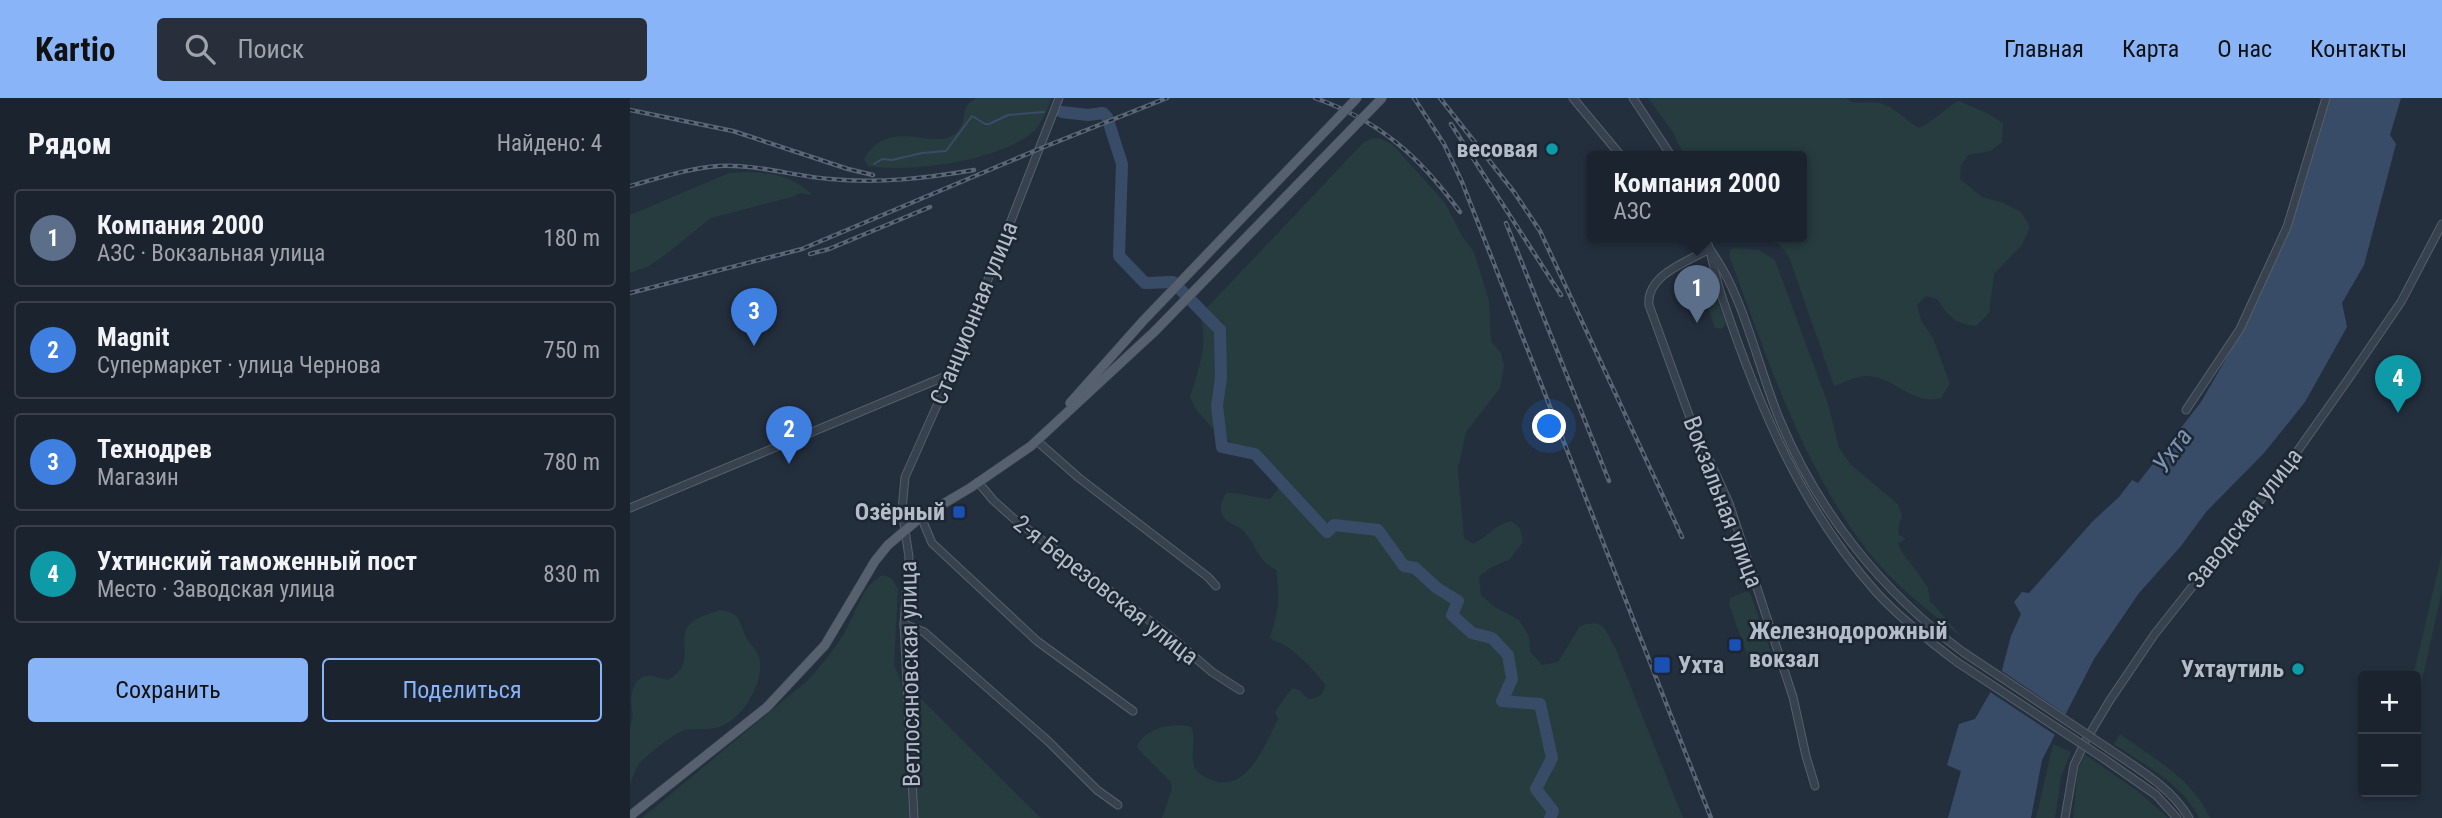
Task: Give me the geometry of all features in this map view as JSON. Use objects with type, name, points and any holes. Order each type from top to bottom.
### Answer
[{"type":"main road","points":[[1037,441],[1143,321],[1357,98]]},
{"type":"main road","points":[[630,816],[767,707],[825,645],[875,561],[888,545],[921,517],[1037,441],[1155,331],[1382,98]]},
{"type":"street","name":"Станционная улица","points":[[905,530],[902,510],[905,477],[951,373],[1059,98]]},
{"type":"street","points":[[1573,98],[1617,151]]},
{"type":"street","points":[[1633,98],[1668,151]]},
{"type":"street","points":[[2186,410],[2240,330],[2287,227],[2326,98]]},
{"type":"street","name":"Заводская улица","points":[[2065,818],[2074,765],[2110,700],[2154,635],[2282,473],[2347,381],[2401,302],[2442,224]]},
{"type":"street","points":[[1701,242],[1710,249],[1732,289],[1779,418],[1800,463],[1825,506],[1885,584],[1922,620],[1964,652],[2163,788],[2180,804],[2189,818]]},
{"type":"street","points":[[1708,242],[1720,291],[1769,423],[1816,513],[1845,554],[1878,594],[1916,630],[1957,662],[2147,788],[2178,818]]},
{"type":"street","name":"Вокзальная улица","points":[[1710,249],[1659,279],[1651,288],[1649,299],[1689,415],[1729,503],[1797,711],[1815,786]]},
{"type":"street","points":[[630,508],[951,373]]},
{"type":"street","points":[[1037,441],[1079,478],[1208,577],[1216,586]]},
{"type":"street","name":"2-я Березовская улица","points":[[978,482],[1013,518],[1170,636],[1212,672],[1241,690]]},
{"type":"street","points":[[921,517],[932,543],[1037,641],[1133,711]]},
{"type":"street","name":"Ветлосяновская улица","points":[[905,530],[909,556],[904,624],[914,818]]},
{"type":"street","points":[[904,624],[924,632],[1048,741],[1097,790],[1118,805]]},
{"type":"green space","points":[[976,98],[1052,98],[1034,131],[1000,150],[931,166],[868,166],[864,159],[875,146],[887,139],[900,136],[939,139],[949,137],[958,131],[967,105]]},
{"type":"green space","points":[[1648,98],[1846,98],[1858,103],[1876,102],[1885,105],[1919,128],[1958,101],[2003,123],[2002,142],[1991,151],[1968,155],[1961,165],[1960,179],[1982,197],[2001,202],[2021,212],[2030,227],[2022,245],[1994,274],[1989,313],[1976,326],[1953,318],[1937,299],[1926,296],[1917,305],[1950,384],[1941,398],[1921,398],[1887,381],[1867,376],[1834,386],[1789,257],[1779,244],[1772,242],[1807,242],[1807,151],[1682,151],[1672,131]]},
{"type":"green space","points":[[1373,138],[1393,145],[1445,203],[1474,252],[1489,301],[1491,341],[1501,353],[1504,366],[1500,388],[1466,432],[1458,469],[1464,538],[1473,544],[1511,521],[1520,528],[1523,542],[1510,559],[1490,568],[1479,577],[1481,595],[1495,607],[1519,620],[1529,636],[1530,651],[1542,665],[1558,662],[1580,626],[1594,623],[1602,626],[1615,647],[1683,818],[1162,818],[1172,789],[1170,781],[1137,746],[1146,735],[1169,726],[1191,727],[1196,770],[1209,779],[1222,782],[1234,780],[1253,765],[1278,719],[1275,712],[1292,688],[1299,690],[1308,699],[1320,696],[1324,689],[1322,680],[1300,657],[1270,637],[1278,604],[1276,570],[1261,557],[1244,531],[1226,520],[1221,511],[1226,493],[1270,499],[1278,489],[1271,472],[1213,429],[1190,398],[1203,348],[1200,315],[1363,143]]},
{"type":"green space","points":[[747,172],[783,177],[813,195],[800,193],[711,218],[665,255],[647,267],[630,273],[630,215],[729,173]]},
{"type":"green space","points":[[1734,248],[1759,250],[1775,260],[1828,404],[1839,448],[1851,465],[1898,504],[1902,515],[1899,535],[1906,539],[1898,543],[1902,552],[1928,588],[1930,601],[1962,637],[1888,574],[1843,516],[1787,408],[1729,255]]},
{"type":"green space","points":[[1709,293],[1715,294],[1726,324],[1721,329],[1715,328],[1705,299]]},
{"type":"green space","points":[[2442,553],[2442,591],[2421,686],[2421,671],[2414,671]]},
{"type":"green space","points":[[883,575],[891,578],[898,589],[894,665],[904,689],[914,692],[1041,818],[642,818],[808,680],[839,641],[870,586]]},
{"type":"green space","points":[[1747,591],[1751,595],[1774,661],[1772,666],[1757,671],[1752,669],[1729,604],[1730,598]]},
{"type":"green space","points":[[720,610],[733,613],[739,619],[747,639],[759,657],[759,677],[750,698],[744,708],[728,723],[715,728],[686,730],[666,741],[639,764],[630,784],[630,728],[634,686],[646,676],[668,680],[677,674],[684,660],[684,638],[689,625],[700,617]]},
{"type":"green space","points":[[2120,734],[2183,781],[2203,804],[2210,818],[2199,818],[2173,785],[2114,744]]},
{"type":"green space","points":[[2053,744],[2071,752],[2061,777],[2055,818],[2036,818]]},
{"type":"green space","points":[[2084,754],[2139,792],[2168,818],[2073,818],[2078,770]]},
{"type":"water","points":[[2328,98],[2401,98],[2390,135],[2396,144],[2364,265],[2342,303],[2347,327],[2305,402],[2264,453],[2206,512],[2181,546],[2139,593],[2094,659],[2042,760],[2031,818],[1948,818],[1961,771],[1947,765],[1959,724],[1975,719],[2001,674],[2011,636],[2021,614],[2014,602],[2022,592],[2029,593],[2132,480],[2138,483],[2201,402],[2238,338],[2290,229]]},
{"type":"pier","points":[[1999,669],[2068,716],[2058,737],[1987,690]]},
{"type":"waterway","points":[[874,164],[882,159],[892,160],[946,151],[972,116],[989,124],[1008,115],[1044,112]]},
{"type":"waterway","points":[[1062,112],[1088,115],[1103,113],[1107,117],[1122,164],[1119,256],[1145,283],[1173,282],[1220,330],[1221,378],[1217,406],[1222,447],[1255,454],[1327,532],[1334,525],[1378,530],[1404,566],[1415,568],[1437,588],[1458,601],[1452,615],[1472,633],[1492,638],[1508,655],[1512,679],[1502,701],[1540,704],[1552,758],[1536,789],[1553,811],[1550,818]]},
{"type":"railway","points":[[630,293],[802,249],[1167,98]]},
{"type":"railway","points":[[1315,98],[1359,118],[1397,143],[1430,174],[1460,212]]},
{"type":"railway","points":[[1414,98],[1444,144],[1462,182],[1711,818]]},
{"type":"railway","points":[[1440,98],[1514,192],[1540,231],[1682,537]]},
{"type":"railway","points":[[630,110],[733,131],[873,175]]},
{"type":"railway","points":[[1451,124],[1561,295]]},
{"type":"railway","points":[[630,186],[685,171],[719,166],[866,181],[920,178],[974,170]]},
{"type":"railway","points":[[810,254],[829,249],[930,207]]},
{"type":"railway","points":[[1506,223],[1609,481]]},
{"type":"place","name":"весовая","points":[[1552,149]]},
{"type":"place","name":"Компания 2000","points":[[1697,323]]},
{"type":"place","name":"Технодрев","points":[[754,346]]},
{"type":"place","name":"Ухтинский таможенный пост","points":[[2398,413]]},
{"type":"place","name":"Magnit","points":[[789,464]]},
{"type":"place","name":"Озёрный","points":[[959,512]]},
{"type":"place","name":"Железнодорожный вокзал","points":[[1735,645]]},
{"type":"place","name":"Ухта","points":[[1662,665]]},
{"type":"place","name":"Ухтаутиль","points":[[2298,669]]}]
